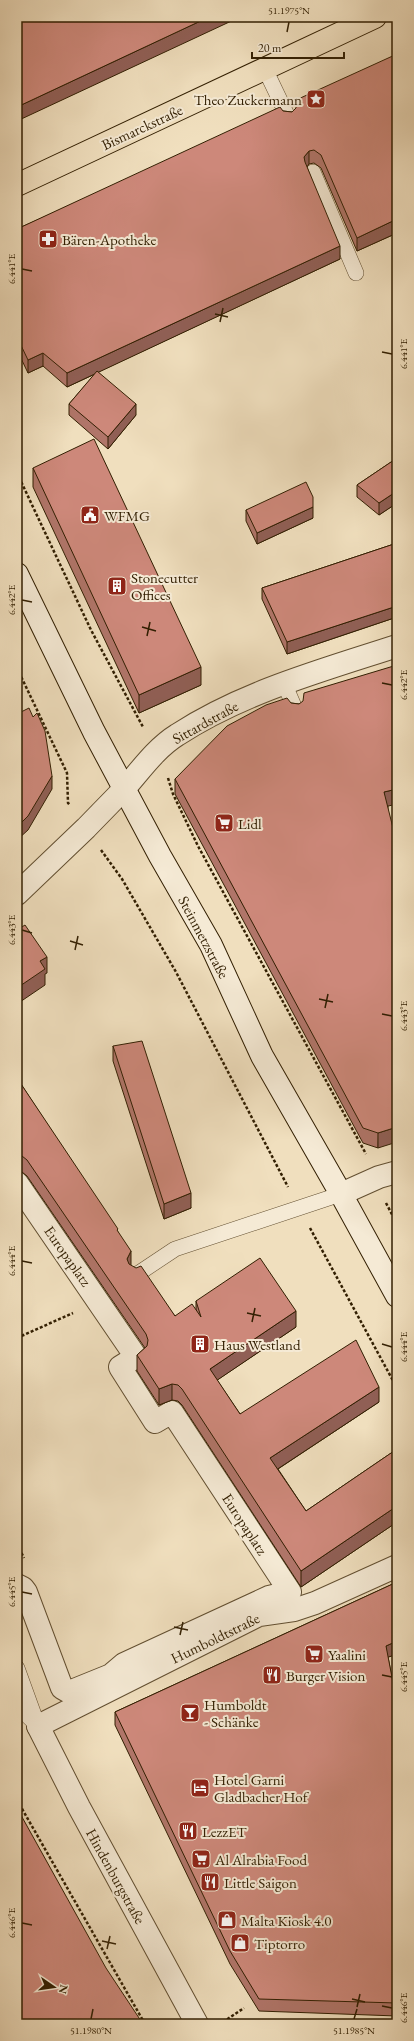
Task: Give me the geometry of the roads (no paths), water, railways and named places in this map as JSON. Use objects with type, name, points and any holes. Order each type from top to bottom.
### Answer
[{"type":"main road","name":"Bismarckstraße","points":[[17,185],[375,17]]},
{"type":"street","name":"Steinmetzstraße","points":[[17,574],[84,714],[211,945],[262,1056],[397,1296]]},
{"type":"street","name":"Sittardstraße","points":[[17,894],[86,828],[157,753],[177,735],[236,703],[284,684],[397,646]]},
{"type":"street","points":[[341,1194],[388,1175]]},
{"type":"street","name":"Europaplatz","points":[[17,1183],[136,1357],[120,1368],[155,1422],[172,1412],[290,1592],[269,1597],[124,1664],[111,1675],[69,1692],[62,1688],[26,1592],[23,1588],[17,1585]]},
{"type":"street","name":"Humboldtstraße","points":[[38,1726],[259,1615],[294,1610],[315,1603],[397,1566]]},
{"type":"street","name":"Hindenburgstraße","points":[[38,1726],[79,1807],[197,2024]]},
{"type":"lane","points":[[265,69],[288,117]]},
{"type":"lane","points":[[313,172],[356,273]]},
{"type":"lane","points":[[284,684],[296,711]]},
{"type":"lane","points":[[136,1275],[175,1250],[341,1194]]},
{"type":"lane","points":[[17,1668],[38,1726]]},
{"type":"lane","points":[[17,1706],[38,1726]]},
{"type":"place","name":"Theo Zuckermann","points":[[316,99]]},
{"type":"place","name":"Bären-Apotheke","points":[[48,239]]},
{"type":"place","name":"WFMG","points":[[90,515]]},
{"type":"place","name":"Stonecutter Offices","points":[[117,586]]},
{"type":"place","name":"Lidl","points":[[224,823]]},
{"type":"place","name":"Haus Westland","points":[[200,1344]]},
{"type":"place","name":"Yaalini","points":[[314,1654]]},
{"type":"place","name":"Burger Vision","points":[[272,1675]]},
{"type":"place","name":"Humboldt - Schänke","points":[[190,1713]]},
{"type":"place","name":"Hotel Garni Gladbacher Hof","points":[[200,1788]]},
{"type":"place","name":"LezzET","points":[[188,1831]]},
{"type":"place","name":"Al Alrabia Food","points":[[201,1859]]},
{"type":"place","name":"Little Saigon","points":[[210,1882]]},
{"type":"place","name":"Malta Kiosk 4.0","points":[[227,1920]]},
{"type":"place","name":"Tiptorro","points":[[240,1943]]}]
